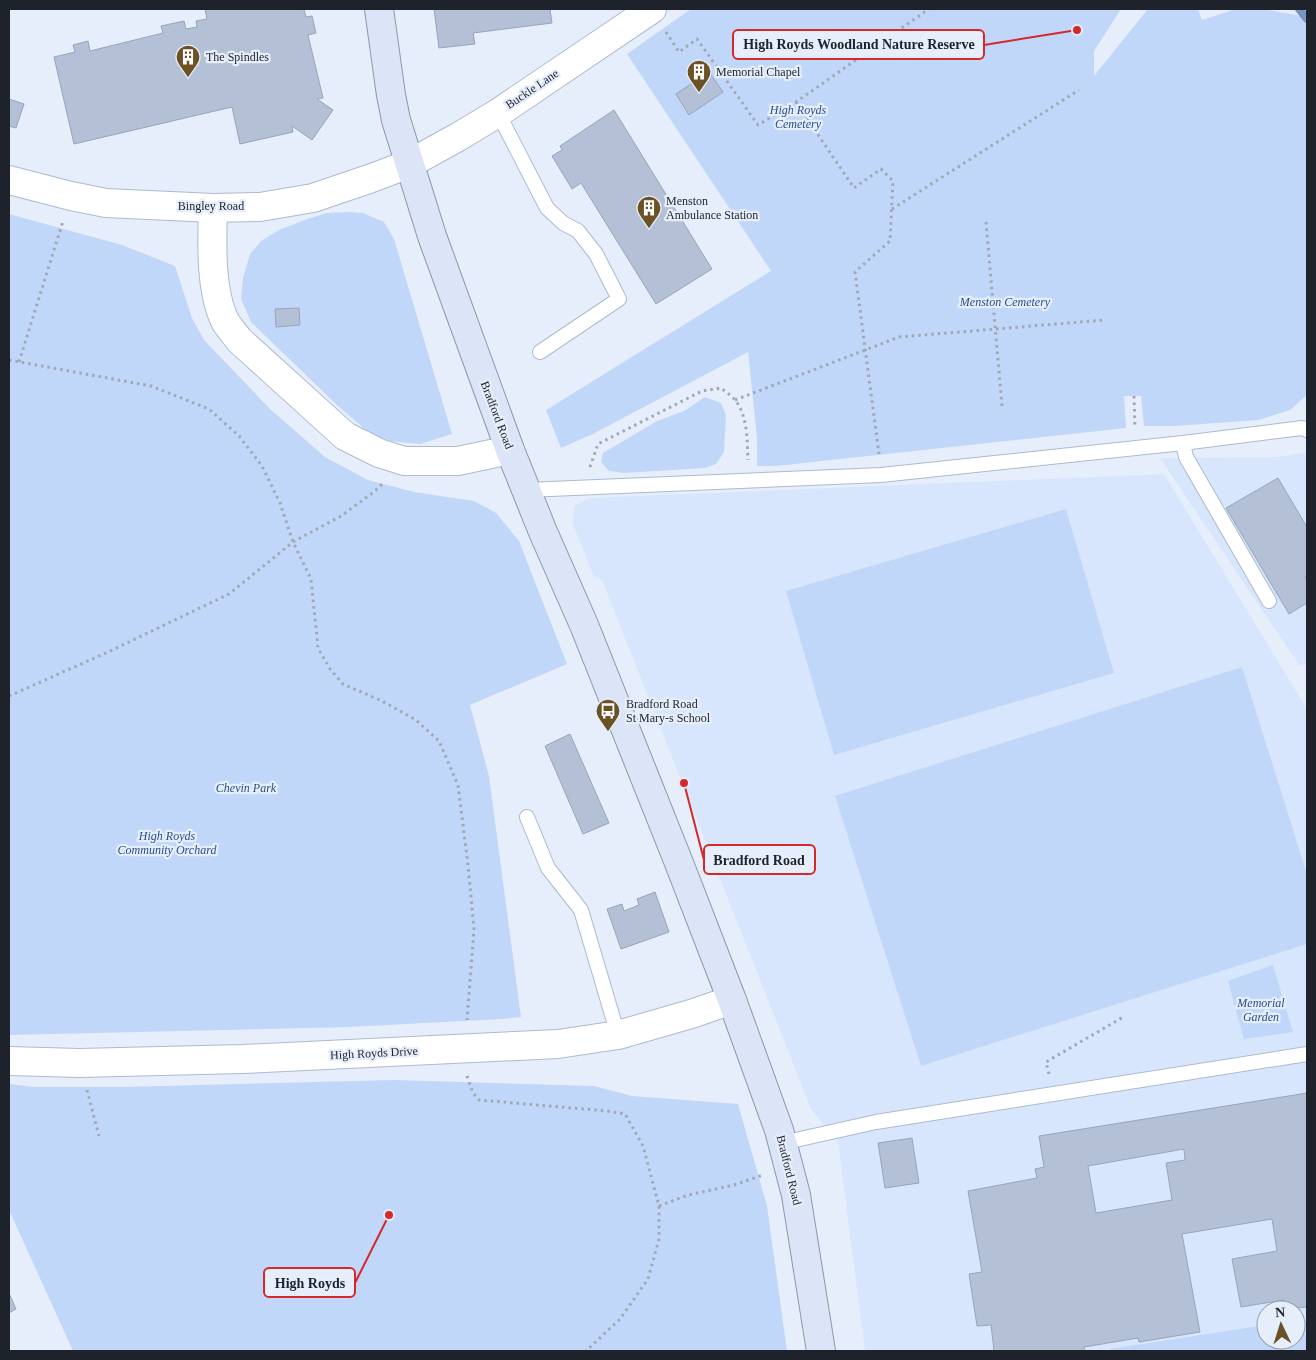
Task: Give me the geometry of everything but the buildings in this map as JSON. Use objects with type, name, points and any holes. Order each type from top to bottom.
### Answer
[{"type":"main road","name":"Bradford Road","points":[[379,9],[390,95],[432,236],[510,450],[584,626],[732,1000],[779,1130],[796,1196],[821,1351]]},
{"type":"street","name":"Buckle Lane","points":[[409,164],[498,113],[651,9]]},
{"type":"street","name":"Bingley Road","points":[[9,180],[106,203],[213,208],[260,206],[313,198],[409,164]]},
{"type":"street","points":[[213,208],[214,274],[219,302],[226,322],[240,340],[345,436],[379,453],[404,461],[458,461],[510,450]]},
{"type":"street","name":"High Royds Drive","points":[[9,1061],[79,1063],[243,1059],[558,1044],[618,1035],[732,1000]]},
{"type":"lane","points":[[498,113],[547,208],[563,223],[578,231],[596,254],[620,299],[540,352]]},
{"type":"lane","points":[[526,490],[881,475],[1304,429]]},
{"type":"lane","points":[[1183,443],[1186,457],[1270,601]]},
{"type":"lane","points":[[527,817],[548,868],[581,910],[618,1035]]},
{"type":"lane","points":[[785,1154],[876,1122],[1307,1054]]},
{"type":"path","points":[[651,9],[679,52],[697,38],[758,125],[796,102],[929,9]]},
{"type":"path","points":[[891,210],[1079,90]]},
{"type":"path","points":[[796,102],[854,188],[881,169],[893,181],[890,241],[855,272],[881,475]]},
{"type":"path","points":[[19,362],[71,196]]},
{"type":"path","points":[[986,222],[1002,406]]},
{"type":"path","points":[[735,400],[899,337],[1105,320]]},
{"type":"path","points":[[9,360],[151,386],[209,409],[239,436],[262,466],[280,503],[293,542],[312,579],[318,648],[330,669],[343,684],[382,701],[416,720],[439,741],[458,785],[468,865],[474,929],[465,1049],[466,1075],[473,1093],[479,1100],[626,1114],[643,1146],[659,1206],[659,1238],[648,1279],[620,1318],[586,1351]]},
{"type":"path","points":[[592,488],[590,466],[598,444],[702,391],[720,388],[735,400],[742,412],[747,433],[749,481]]},
{"type":"path","points":[[1134,396],[1135,448]]},
{"type":"path","points":[[9,696],[108,652],[229,594],[293,542],[341,516],[375,491],[404,461]]},
{"type":"path","points":[[1054,1094],[1046,1062],[1125,1016]]},
{"type":"path","points":[[79,1063],[99,1136]]},
{"type":"path","points":[[659,1206],[688,1195],[734,1185],[785,1154]]},
{"type":"shaded area","points":[[1307,452],[1307,664],[1299,665],[1160,458],[1279,457]]},
{"type":"shaded area","points":[[1164,474],[1307,709],[1307,1351],[865,1351],[838,1142],[811,1109],[602,580],[593,575],[573,524],[574,506],[589,498]]},
{"type":"green space","points":[[691,9],[1121,9],[1094,51],[1094,76],[1148,9],[1198,9],[1202,20],[1236,9],[1263,9],[1307,17],[1307,395],[1290,410],[1258,420],[1175,426],[1144,426],[1141,396],[1124,396],[1126,428],[776,466],[757,466],[757,438],[748,352],[593,434],[561,448],[546,410],[771,271],[627,54]]},
{"type":"green space","points":[[327,213],[363,213],[384,222],[394,239],[452,434],[420,444],[390,441],[367,431],[337,405],[251,322],[241,299],[243,278],[250,254],[261,241],[279,230],[307,219]]},
{"type":"green space","name":"Chevin Park","points":[[9,214],[122,245],[175,266],[192,318],[204,340],[270,409],[325,457],[368,480],[414,492],[474,501],[496,513],[519,541],[567,664],[470,705],[489,776],[521,1017],[349,1027],[9,1035]]},
{"type":"green space","points":[[705,397],[721,403],[726,415],[724,452],[716,464],[705,468],[624,473],[609,471],[601,462],[603,453],[657,421],[684,411]]},
{"type":"green space","points":[[1066,509],[1114,673],[834,755],[786,591]]},
{"type":"green space","points":[[1242,667],[1307,874],[1307,944],[921,1066],[835,796]]},
{"type":"green space","name":"Memorial Garden","points":[[1273,965],[1293,1032],[1244,1039],[1228,981]]},
{"type":"green space","points":[[394,1080],[594,1086],[632,1096],[738,1104],[767,1206],[787,1351],[73,1351],[9,1210],[9,1084],[35,1087],[123,1087]]},
{"type":"green space","points":[[1306,1320],[1307,1351],[1110,1351],[1110,1349],[1256,1327],[1256,1350],[1306,1350]]},
{"type":"waterway","points":[[1299,9],[1307,19]]},
{"type":"place","name":"High Royds Woodland Nature Reserve","points":[[1077,30]]},
{"type":"place","name":"The Spindles","points":[[188,78]]},
{"type":"place","name":"Memorial Chapel","points":[[699,93]]},
{"type":"place","name":"Menston Ambulance Station","points":[[649,229]]},
{"type":"place","name":"Bradford Road St Mary-s School","points":[[608,732]]},
{"type":"place","name":"Bradford Road","points":[[684,783]]},
{"type":"place","name":"High Royds","points":[[389,1215]]},
{"type":"park label","name":"High Royds Cemetery","points":[[798,117]]},
{"type":"park label","name":"Menston Cemetery","points":[[1005,302]]},
{"type":"park label","name":"High Royds Community Orchard","points":[[167,843]]}]
